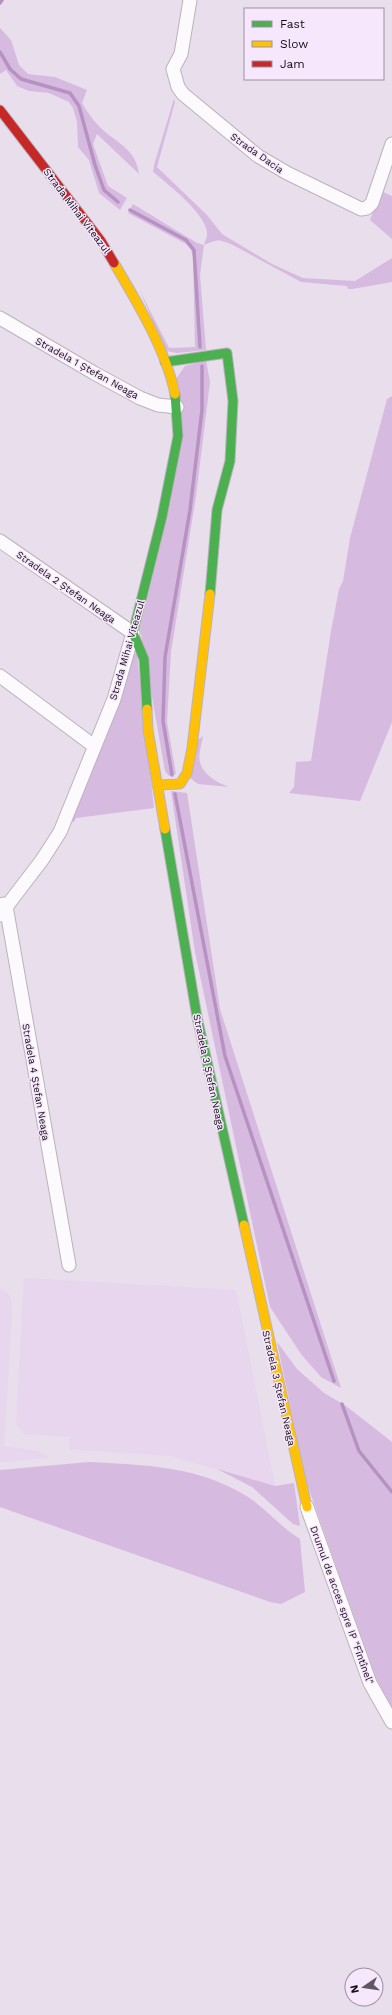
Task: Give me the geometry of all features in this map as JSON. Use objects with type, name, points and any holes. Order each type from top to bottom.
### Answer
[{"type":"street","name":"Strada Dacia","points":[[190,0],[181,54],[173,69],[178,87],[183,94],[198,108],[258,156],[287,174],[361,209],[367,208],[372,203],[392,144]]},
{"type":"street","name":"Strada Mihai Viteazul","points":[[0,110],[101,241],[144,314],[172,381],[177,407],[178,436],[174,462],[133,633],[114,699],[60,832],[42,860],[2,907]]},
{"type":"street","name":"Stradela 1 Ștefan Neaga","points":[[0,318],[140,398],[158,405],[177,407]]},
{"type":"street","points":[[157,785],[179,785],[184,781],[188,770],[192,748],[212,577],[217,510],[230,461],[234,401],[232,374],[227,353],[165,362]]},
{"type":"street","name":"Stradela 2 Ștefan Neaga","points":[[0,540],[133,633]]},
{"type":"street","name":"Stradela 3 Ștefan Neaga","points":[[133,633],[140,646],[144,659],[148,730],[197,1017],[307,1507]]},
{"type":"street","points":[[0,676],[94,746]]},
{"type":"street","name":"Stradela 4 Ștefan Neaga","points":[[2,907],[69,1265]]},
{"type":"street","name":"Drumul de acces spre IP \"Fîntînel\"","points":[[307,1507],[370,1682],[392,1722]]},
{"type":"shaded area","points":[[0,28],[11,40],[19,65],[28,74],[55,77],[87,90],[82,103],[89,114],[100,127],[131,153],[139,174],[97,134],[93,144],[108,186],[127,198],[120,210],[99,193],[89,160],[78,147],[77,122],[73,108],[69,102],[49,93],[29,91],[17,86],[6,70],[0,74]]},
{"type":"shaded area","points":[[174,99],[175,102],[157,167],[207,215],[222,234],[272,264],[303,278],[355,281],[392,258],[392,282],[348,289],[347,286],[301,282],[228,243],[218,240],[204,245],[207,234],[201,217],[185,200],[153,172]]},
{"type":"shaded area","points":[[381,191],[392,196],[392,239],[370,220]]},
{"type":"shaded area","points":[[133,204],[197,243],[204,245],[200,275],[206,350],[177,353],[166,351],[139,289],[169,348],[195,347],[193,257],[191,250],[186,244],[128,213]]},
{"type":"shaded area","points":[[206,360],[210,382],[196,496],[171,652],[167,722],[176,774],[169,776],[165,771],[140,628],[171,501],[176,379],[185,366]]},
{"type":"shaded area","points":[[392,396],[392,722],[360,801],[289,793],[294,787],[296,762],[311,761],[331,631],[339,589],[343,581],[350,538],[387,399]]},
{"type":"shaded area","points":[[133,654],[137,654],[154,808],[76,818],[74,822],[69,822]]},
{"type":"shaded area","points":[[203,736],[199,756],[204,771],[212,778],[229,787],[198,784],[190,778],[198,740]]},
{"type":"shaded area","points":[[171,791],[187,793],[220,1009],[341,1388],[321,1377],[301,1354],[270,1307],[195,952]]},
{"type":"shaded area","points":[[24,1278],[236,1290],[275,1486],[170,1456],[69,1449],[70,1437],[24,1434],[16,1424]]},
{"type":"shaded area","points":[[0,1289],[8,1293],[11,1300],[12,1313],[4,1446],[38,1451],[49,1458],[0,1462]]},
{"type":"shaded area","points":[[277,1342],[297,1369],[324,1393],[346,1406],[392,1442],[392,1708],[376,1678],[306,1481]]},
{"type":"shaded area","points":[[89,1462],[150,1466],[189,1473],[227,1485],[245,1495],[300,1539],[305,1592],[281,1604],[270,1602],[0,1507],[0,1470]]},
{"type":"shaded area","points":[[217,1469],[275,1486],[294,1483],[300,1526],[293,1524],[252,1487]]},
{"type":"waterway","points":[[0,52],[10,69],[21,79],[70,93],[79,106],[95,165],[104,190],[118,202]]},
{"type":"waterway","points":[[130,210],[186,240],[194,250],[200,347]]},
{"type":"waterway","points":[[172,775],[163,721],[165,657],[190,510],[202,410],[202,366]]},
{"type":"waterway","points":[[175,794],[225,1056],[334,1381]]},
{"type":"waterway","points":[[342,1404],[359,1451],[392,1492]]},
{"type":"traffic: fast","points":[[165,362],[227,353],[233,401],[230,461],[217,510],[210,594]]},
{"type":"traffic: fast","points":[[147,709],[144,659],[133,633],[162,517],[178,436],[175,394]]},
{"type":"traffic: fast","points":[[165,829],[197,1017],[244,1225]]},
{"type":"traffic: slow","points":[[114,263],[158,343],[171,377],[175,394]]},
{"type":"traffic: slow","points":[[157,785],[180,784],[187,773],[192,748],[210,594]]},
{"type":"traffic: slow","points":[[147,709],[148,730],[165,829]]},
{"type":"traffic: slow","points":[[244,1225],[307,1507]]},
{"type":"traffic: jam","points":[[0,110],[101,241],[114,263]]}]
